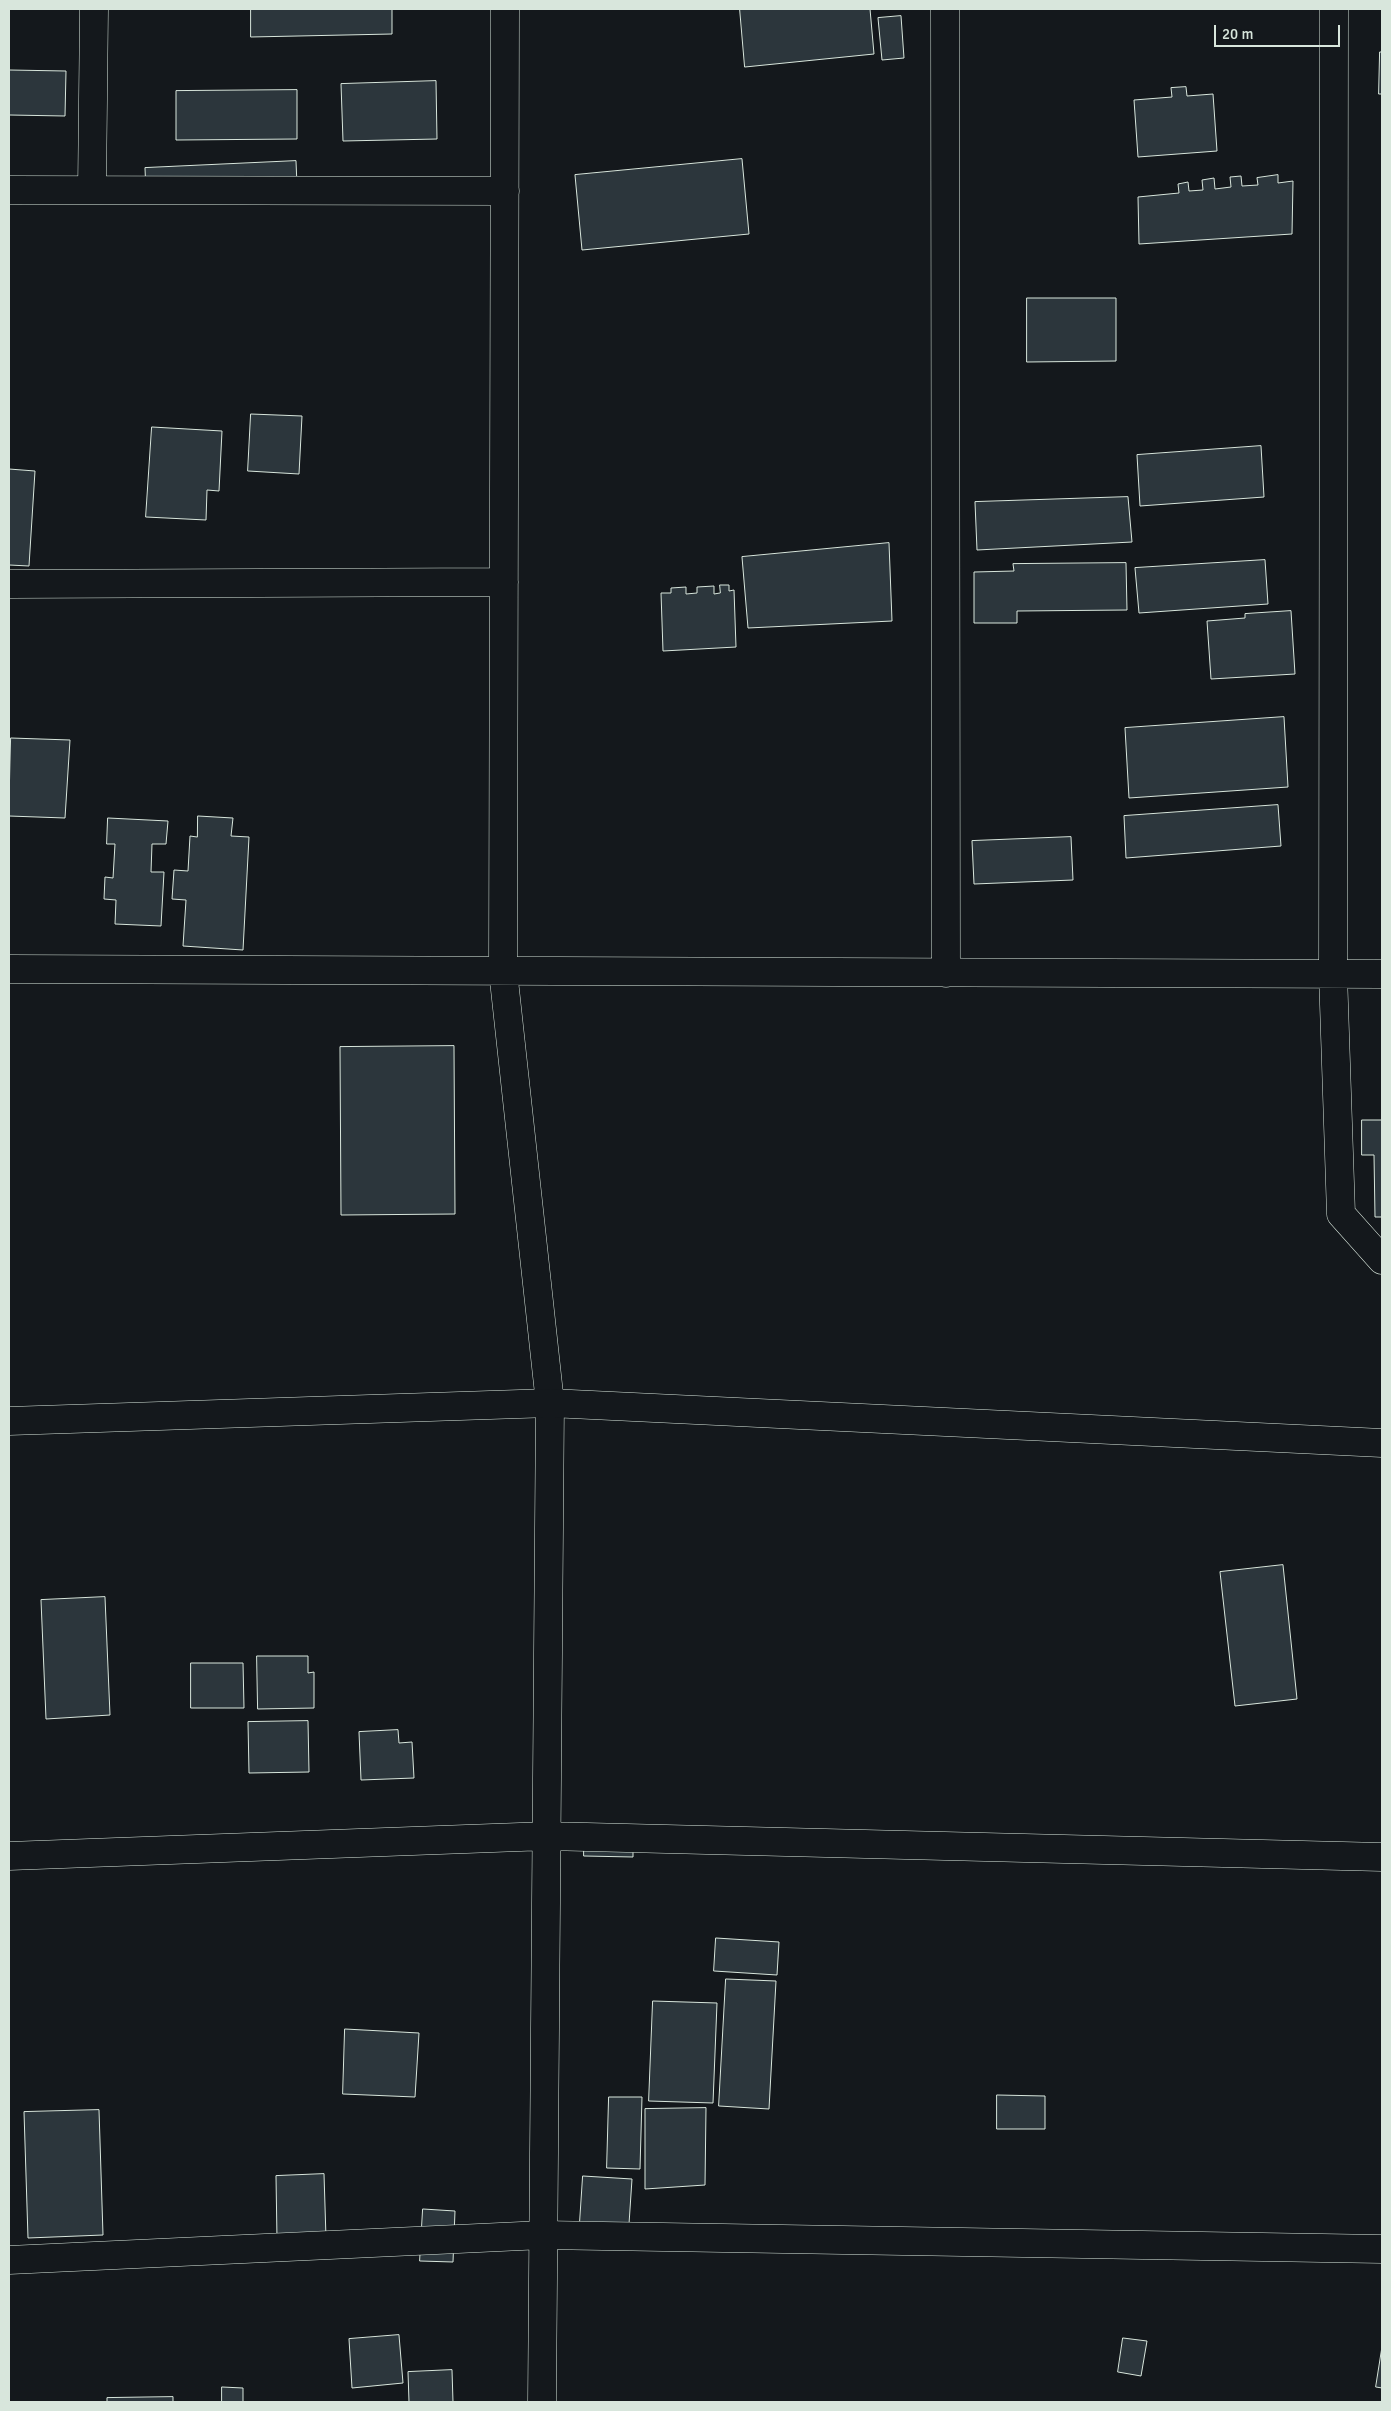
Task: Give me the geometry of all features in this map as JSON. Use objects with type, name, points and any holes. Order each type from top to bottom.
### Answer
[{"type":"street","points":[[92,190],[94,9]]},
{"type":"street","points":[[505,9],[503,971],[550,1403],[542,2402]]},
{"type":"street","points":[[945,9],[946,973]]},
{"type":"street","points":[[1334,9],[1333,974],[1341,1214],[1382,1260]]},
{"type":"street","points":[[9,190],[505,191]]},
{"type":"street","points":[[9,584],[504,582]]},
{"type":"street","points":[[9,969],[1382,974]]},
{"type":"street","points":[[9,1421],[550,1403],[1382,1443]]},
{"type":"street","points":[[9,1856],[547,1836],[1382,1857]]},
{"type":"street","points":[[9,2260],[543,2235],[1382,2249]]},
{"type":"building","points":[[251,9],[392,9],[392,34],[251,37]]},
{"type":"building","points":[[740,9],[870,9],[874,54],[745,67]]},
{"type":"building","points":[[901,16],[904,58],[882,60],[878,18]]},
{"type":"building","points":[[1380,52],[1382,52],[1382,94],[1379,94]]},
{"type":"building","points":[[9,70],[66,71],[65,116],[9,115]]},
{"type":"building","points":[[436,81],[437,139],[343,141],[341,84]]},
{"type":"building","points":[[1186,87],[1187,96],[1213,94],[1217,151],[1138,157],[1134,100],[1172,97],[1171,88]]},
{"type":"building","points":[[297,90],[297,139],[176,140],[176,91]]},
{"type":"building","points":[[742,159],[749,234],[582,250],[575,175]]},
{"type":"building","points":[[296,161],[297,185],[146,192],[145,168]]},
{"type":"building","points":[[1278,175],[1278,183],[1293,181],[1292,234],[1139,244],[1138,197],[1179,193],[1178,184],[1188,182],[1189,191],[1203,190],[1202,180],[1214,178],[1215,189],[1231,187],[1230,177],[1241,176],[1242,186],[1258,185],[1257,178]]},
{"type":"building","points":[[1027,298],[1116,298],[1116,361],[1027,362]]},
{"type":"building","points":[[251,414],[302,416],[299,474],[248,471]]},
{"type":"building","points":[[152,427],[222,431],[219,491],[207,490],[206,520],[146,517]]},
{"type":"building","points":[[1261,446],[1264,497],[1140,506],[1137,455]]},
{"type":"building","points":[[9,469],[35,471],[29,566],[9,565]]},
{"type":"building","points":[[1128,497],[1132,542],[977,550],[975,502]]},
{"type":"building","points":[[889,543],[892,621],[748,628],[742,557]]},
{"type":"building","points":[[1265,560],[1268,604],[1139,613],[1135,568]]},
{"type":"building","points":[[1126,563],[1127,610],[1017,611],[1017,623],[974,623],[974,572],[1014,571],[1013,564]]},
{"type":"building","points":[[720,585],[729,585],[729,591],[734,590],[736,647],[663,651],[661,593],[671,593],[671,588],[686,587],[686,594],[697,593],[697,587],[714,586],[714,594],[720,593]]},
{"type":"building","points":[[1291,611],[1295,674],[1211,679],[1207,621],[1245,618],[1245,614]]},
{"type":"building","points":[[1284,717],[1288,787],[1129,798],[1125,728]]},
{"type":"building","points":[[11,738],[70,740],[65,818],[9,816]]},
{"type":"building","points":[[1278,805],[1281,846],[1126,858],[1124,816]]},
{"type":"building","points":[[198,816],[233,818],[231,836],[249,837],[243,950],[183,946],[186,900],[172,899],[174,870],[188,871],[190,836],[197,837]]},
{"type":"building","points":[[108,818],[168,821],[166,844],[152,844],[151,872],[164,872],[161,926],[115,924],[116,900],[104,899],[105,877],[113,878],[115,844],[107,844]]},
{"type":"building","points":[[1071,837],[1073,880],[974,884],[972,841]]},
{"type":"building","points":[[454,1046],[455,1214],[341,1215],[340,1047]]},
{"type":"building","points":[[1362,1120],[1382,1120],[1382,1217],[1375,1217],[1374,1155],[1362,1155]]},
{"type":"building","points":[[1283,1565],[1297,1699],[1235,1706],[1220,1572]]},
{"type":"building","points":[[105,1597],[110,1715],[46,1719],[41,1600]]},
{"type":"building","points":[[257,1656],[308,1656],[308,1673],[314,1672],[314,1708],[258,1709]]},
{"type":"building","points":[[191,1663],[243,1663],[244,1708],[191,1708]]},
{"type":"building","points":[[308,1721],[309,1772],[249,1773],[248,1722]]},
{"type":"building","points":[[398,1730],[399,1743],[412,1742],[414,1778],[361,1780],[359,1732]]},
{"type":"building","points":[[584,1831],[633,1832],[633,1857],[584,1856]]},
{"type":"building","points":[[716,1938],[779,1942],[777,1975],[714,1971]]},
{"type":"building","points":[[726,1979],[776,1981],[769,2109],[719,2106]]},
{"type":"building","points":[[653,2001],[717,2003],[713,2103],[649,2101]]},
{"type":"building","points":[[345,2029],[419,2033],[415,2097],[343,2094]]},
{"type":"building","points":[[997,2095],[1045,2096],[1045,2129],[997,2129]]},
{"type":"building","points":[[609,2097],[642,2097],[640,2169],[607,2168]]},
{"type":"building","points":[[706,2108],[705,2185],[645,2189],[645,2109]]},
{"type":"building","points":[[99,2110],[103,2235],[28,2238],[24,2112]]},
{"type":"building","points":[[324,2174],[326,2238],[277,2239],[276,2176]]},
{"type":"building","points":[[583,2176],[632,2179],[628,2239],[579,2237]]},
{"type":"building","points":[[423,2209],[455,2211],[453,2262],[420,2261]]},
{"type":"building","points":[[399,2335],[403,2383],[352,2388],[349,2339]]},
{"type":"building","points":[[1123,2338],[1147,2341],[1141,2376],[1118,2372]]},
{"type":"building","points":[[1382,2347],[1382,2388],[1376,2387]]},
{"type":"building","points":[[452,2370],[453,2402],[409,2402],[408,2372]]},
{"type":"building","points":[[222,2387],[243,2388],[243,2402],[222,2402]]},
{"type":"building","points":[[173,2397],[173,2402],[107,2402],[107,2398]]}]
